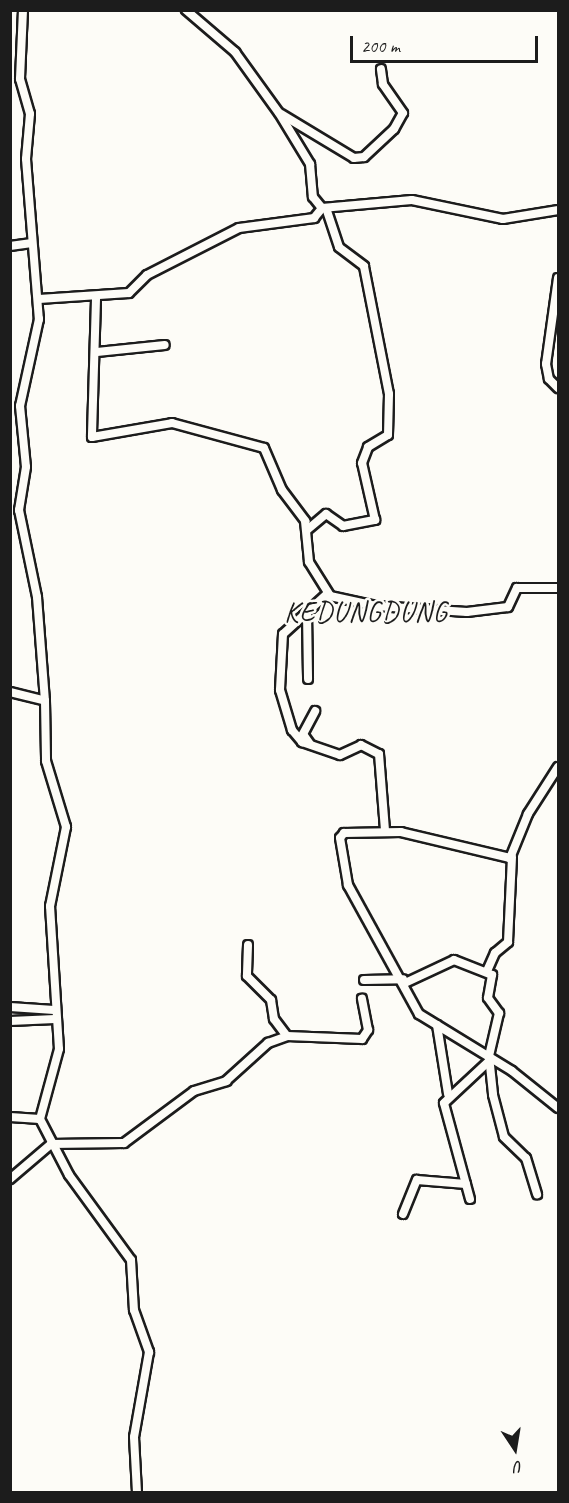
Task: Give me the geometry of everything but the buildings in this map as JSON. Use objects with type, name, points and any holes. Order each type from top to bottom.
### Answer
[{"type":"street","points":[[23,10],[20,79],[30,114],[26,159],[39,299],[20,406],[26,467],[19,510],[37,597],[45,700],[46,761],[66,827],[50,906],[58,1062],[40,1119],[51,1144],[131,1260],[134,1310],[149,1352],[134,1437],[137,1492]]},
{"type":"street","points":[[186,10],[235,52],[278,112],[310,164],[313,197],[324,208],[339,247],[364,267],[388,394],[388,435],[370,445],[362,463],[375,520],[343,526],[326,514],[307,530]]},
{"type":"street","points":[[278,112],[354,158],[364,157],[394,129],[403,113],[383,84],[381,69]]},
{"type":"street","points":[[39,299],[96,299],[129,293],[147,275],[238,228],[314,218],[324,208],[412,200],[503,219],[558,210]]},
{"type":"street","points":[[10,246],[32,243]]},
{"type":"street","points":[[558,278],[546,364],[549,379],[558,388]]},
{"type":"street","points":[[96,299],[97,352],[92,437],[172,423],[254,443],[269,453],[282,490],[307,530],[309,562],[327,594],[376,606],[467,612],[508,607],[517,588],[558,588]]},
{"type":"street","points":[[97,352],[165,345]]},
{"type":"street","points":[[327,594],[282,634],[279,674],[294,734],[314,746],[340,755],[361,745],[379,754],[385,830]]},
{"type":"street","points":[[307,613],[308,679]]},
{"type":"street","points":[[10,692],[45,700]]},
{"type":"street","points":[[314,746],[303,734],[315,711]]},
{"type":"street","points":[[487,971],[495,952],[508,942],[512,857],[528,814],[558,767]]},
{"type":"street","points":[[512,857],[385,830],[344,832],[340,838],[348,885],[404,981],[416,1011],[558,1108]]},
{"type":"street","points":[[248,945],[247,976],[271,1000],[274,1019],[287,1036]]},
{"type":"street","points":[[364,980],[404,981],[454,960],[487,971],[494,981],[488,998],[499,1011],[488,1059],[504,1137],[526,1158],[537,1194]]},
{"type":"street","points":[[10,1179],[51,1144],[124,1143],[194,1091],[226,1081],[260,1048],[287,1036],[362,1039],[368,1030],[362,999]]},
{"type":"street","points":[[10,1007],[55,1015]]},
{"type":"street","points":[[10,1021],[55,1015]]},
{"type":"street","points":[[437,1025],[448,1094]]},
{"type":"street","points":[[470,1199],[444,1103],[448,1094],[488,1059]]},
{"type":"street","points":[[10,1117],[40,1119]]},
{"type":"street","points":[[403,1214],[417,1180],[466,1184]]},
{"type":"district","name":"KEDUNGDUNG","points":[[366,612]]}]
